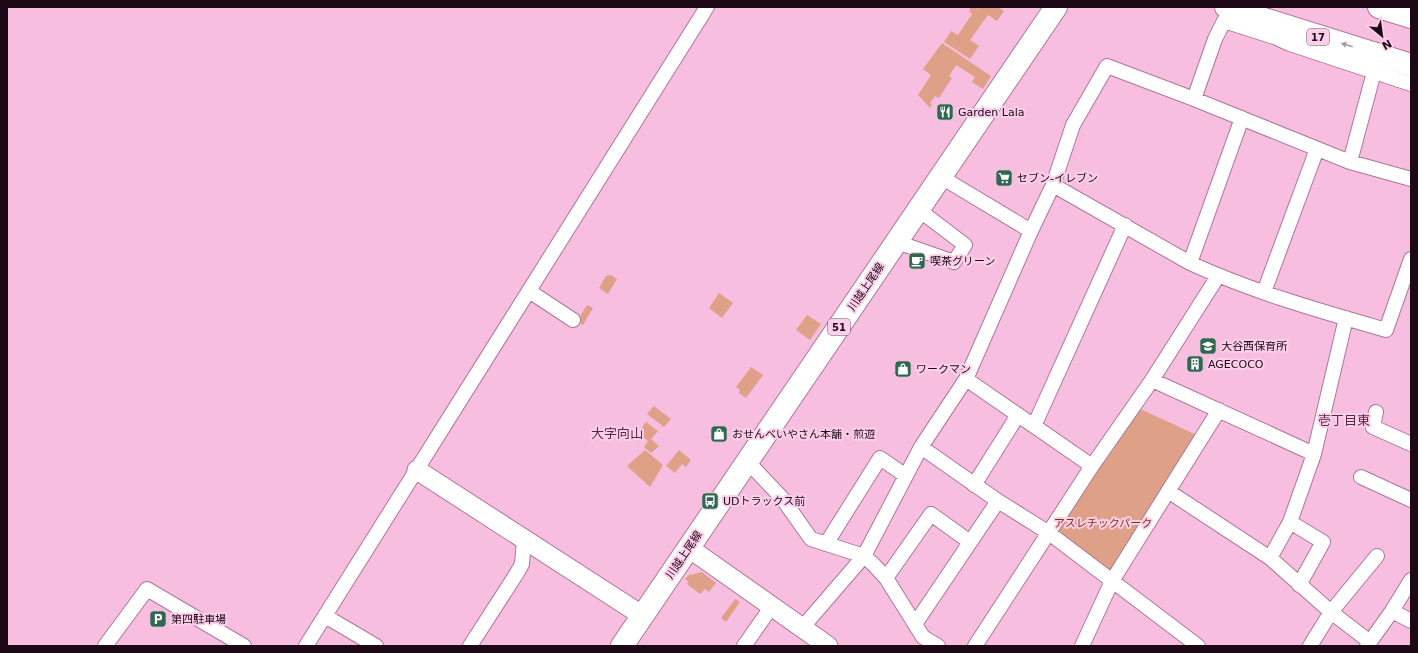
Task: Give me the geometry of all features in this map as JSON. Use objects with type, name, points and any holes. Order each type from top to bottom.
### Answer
[{"type":"main road","name":"川越上尾線","points":[[622,646],[1056,7]]},
{"type":"main road","name":"17","points":[[1226,7],[1411,65]]},
{"type":"main road","points":[[1379,7],[1411,17]]},
{"type":"street","points":[[306,646],[707,7]]},
{"type":"street","points":[[1262,19],[1274,37]]},
{"type":"street","points":[[1194,99],[1215,38],[1224,21],[1411,84]]},
{"type":"street","points":[[802,628],[864,556],[921,447],[966,379],[1031,231],[1054,185],[1073,125],[1107,66],[1194,99],[1350,162],[1411,179]]},
{"type":"street","points":[[1350,162],[1374,72]]},
{"type":"street","points":[[1190,262],[1242,118]]},
{"type":"street","points":[[1264,292],[1316,149]]},
{"type":"street","points":[[941,178],[1031,231]]},
{"type":"street","points":[[1054,185],[1190,262],[1218,276],[1386,330],[1411,259]]},
{"type":"street","points":[[897,242],[954,262],[965,245],[919,210]]},
{"type":"street","points":[[1034,426],[1125,225]]},
{"type":"street","points":[[975,646],[1092,466],[1152,380],[1218,276]]},
{"type":"street","points":[[529,291],[573,320]]},
{"type":"street","points":[[1270,558],[1290,522],[1314,454],[1346,318]]},
{"type":"street","points":[[966,379],[1092,466]]},
{"type":"street","points":[[1152,380],[1314,454]]},
{"type":"street","points":[[1082,646],[1112,581],[1219,410]]},
{"type":"street","points":[[1376,412],[1372,427],[1411,444]]},
{"type":"street","points":[[974,485],[1018,415]]},
{"type":"street","points":[[921,447],[974,485],[1049,533],[1198,646]]},
{"type":"street","points":[[826,544],[880,458],[906,476]]},
{"type":"street","points":[[748,462],[782,498],[811,539],[864,556],[886,578],[923,637],[938,646]]},
{"type":"street","points":[[417,470],[643,616]]},
{"type":"street","points":[[1360,477],[1411,500]]},
{"type":"street","points":[[1168,491],[1270,558],[1368,644],[1392,611],[1411,580]]},
{"type":"street","points":[[915,624],[998,500]]},
{"type":"street","points":[[886,578],[931,514],[970,542]]},
{"type":"street","points":[[1290,522],[1323,542],[1299,585]]},
{"type":"street","points":[[470,646],[518,573],[522,564],[524,539]]},
{"type":"street","points":[[689,548],[828,646]]},
{"type":"street","points":[[1310,646],[1331,612],[1377,556]]},
{"type":"street","points":[[105,646],[147,589],[244,646]]},
{"type":"street","points":[[744,646],[772,606]]},
{"type":"street","points":[[1392,611],[1411,621]]},
{"type":"street","points":[[325,616],[376,646]]},
{"type":"green space","points":[[971,7],[978,9],[980,7],[998,7],[1004,11],[997,21],[988,15],[970,40],[979,46],[970,59],[944,42],[951,31],[958,35],[972,14],[969,11]]},
{"type":"green space","points":[[942,43],[991,76],[983,89],[972,82],[975,77],[956,65],[949,76],[952,78],[939,98],[935,96],[930,103],[932,104],[930,108],[918,95],[931,75],[923,69]]},
{"type":"green space","points":[[611,275],[617,279],[608,294],[599,288],[606,276]]},
{"type":"green space","points":[[719,293],[733,303],[722,318],[709,308]]},
{"type":"green space","points":[[587,305],[593,308],[583,325],[577,321]]},
{"type":"green space","points":[[807,315],[821,324],[810,340],[796,330]]},
{"type":"green space","points":[[751,367],[763,375],[746,398],[739,393],[740,390],[736,387]]},
{"type":"green space","points":[[654,406],[671,419],[664,427],[647,414]]},
{"type":"green space","name":"アスレチックパーク","points":[[1138,408],[1199,436],[1113,569],[1107,570],[1061,534],[1059,528]]},
{"type":"green space","points":[[646,422],[658,431],[651,439],[659,446],[651,453],[644,447],[648,441],[638,433]]},
{"type":"green space","points":[[645,450],[663,465],[650,487],[627,466]]},
{"type":"green space","points":[[679,450],[691,460],[686,467],[682,464],[675,473],[666,466]]},
{"type":"green space","points":[[702,572],[716,583],[709,592],[705,589],[700,594],[687,584],[689,582],[685,579],[689,575]]},
{"type":"green space","points":[[735,599],[740,602],[726,622],[721,618]]},
{"type":"place","name":"Garden Lala","points":[[945,112]]},
{"type":"place","name":"セブン-イレブン","points":[[1004,178]]},
{"type":"place","name":"喫茶グリーン","points":[[917,261]]},
{"type":"place","name":"大谷西保育所","points":[[1208,346]]},
{"type":"place","name":"AGECOCO","points":[[1195,364]]},
{"type":"place","name":"ワークマン","points":[[903,369]]},
{"type":"place","name":"おせんべいやさん本舗・煎遊","points":[[719,434]]},
{"type":"place","name":"UDトラックス前","points":[[710,501]]},
{"type":"place","name":"第四駐車場","points":[[158,619]]},
{"type":"district","name":"壱丁目東","points":[[1344,420]]},
{"type":"district","name":"大字向山","points":[[617,433]]}]
